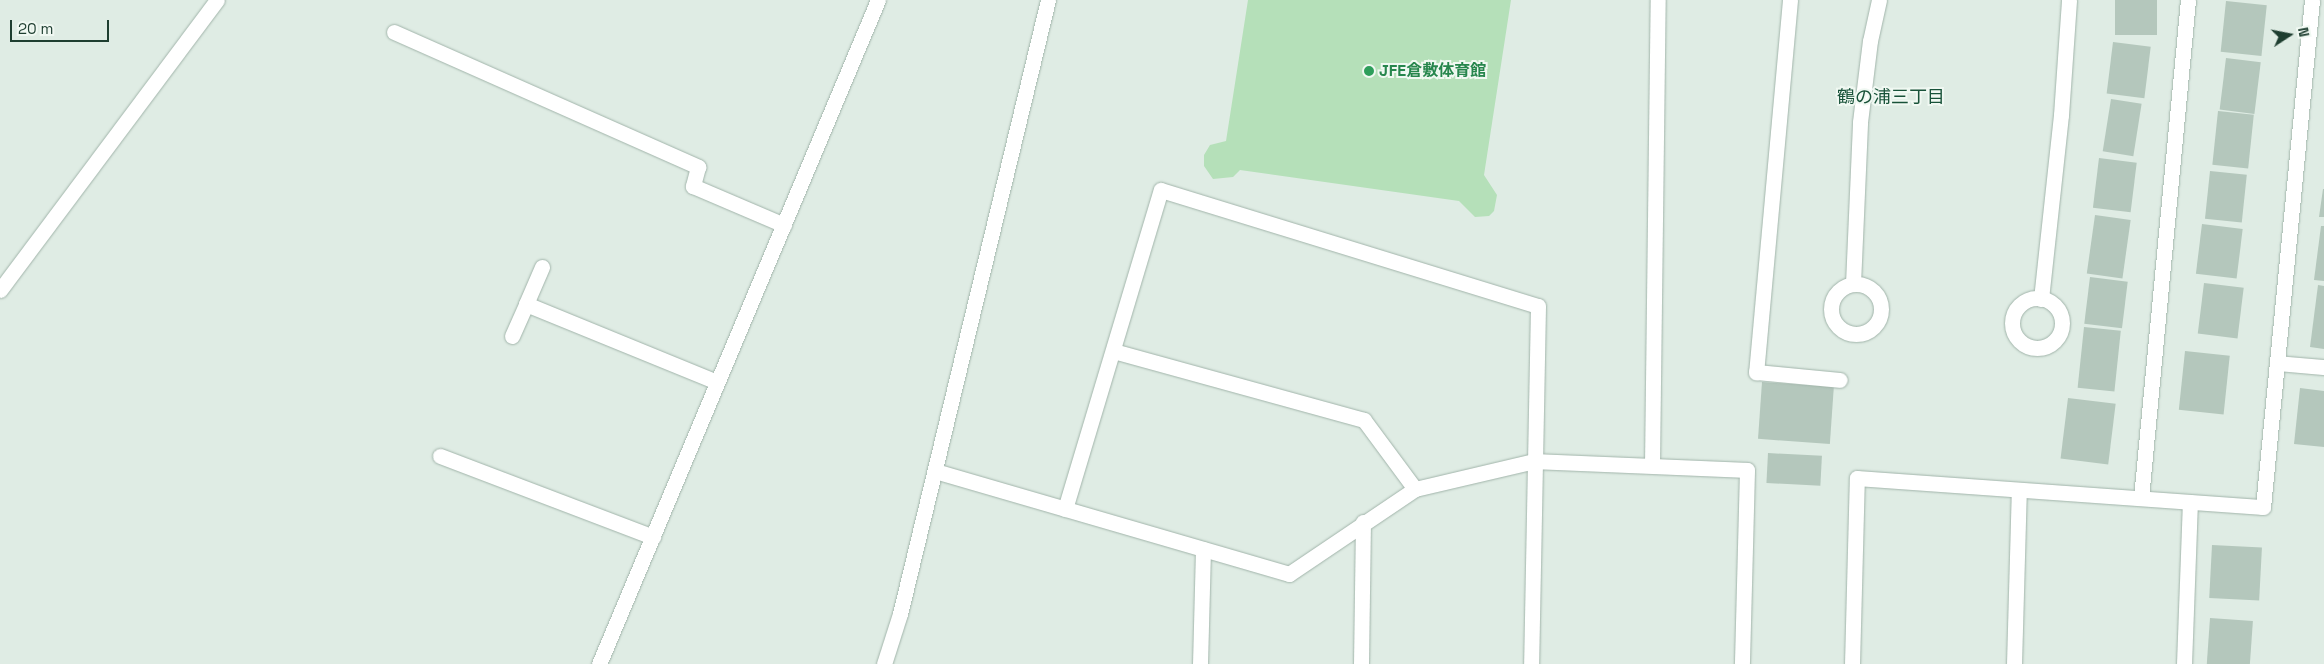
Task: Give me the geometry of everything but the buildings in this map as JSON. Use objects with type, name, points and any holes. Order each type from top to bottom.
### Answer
[{"type":"street","points":[[0,290],[217,0]]},
{"type":"street","points":[[600,664],[878,0]]},
{"type":"street","points":[[884,664],[900,614],[1048,0]]},
{"type":"street","points":[[1652,466],[1658,0]]},
{"type":"street","points":[[1790,0],[1756,372],[1840,380]]},
{"type":"street","points":[[1853,284],[1860,122],[1870,41],[1879,0]]},
{"type":"street","points":[[2041,299],[2061,115],[2069,0]]},
{"type":"street","points":[[2141,498],[2188,0]]},
{"type":"street","points":[[1852,664],[1857,478],[2263,507],[2312,0]]},
{"type":"street","points":[[394,32],[698,167],[693,186],[784,225]]},
{"type":"street","points":[[1065,509],[1161,190],[1538,306],[1531,664]]},
{"type":"street","points":[[512,336],[542,268]]},
{"type":"street","points":[[526,304],[718,382]]},
{"type":"street","points":[[1113,351],[1364,420],[1415,489]]},
{"type":"street","points":[[2277,363],[2324,368]]},
{"type":"street","points":[[440,456],[653,537]]},
{"type":"street","points":[[935,471],[1289,574],[1363,522],[1415,489],[1534,461],[1747,470],[1742,664]]},
{"type":"street","points":[[2014,664],[2019,490]]},
{"type":"street","points":[[2184,664],[2190,502]]},
{"type":"street","points":[[1361,664],[1363,522]]},
{"type":"street","points":[[1200,664],[1202,549]]},
{"type":"green space","name":"JFE倉敷体育館","points":[[1248,0],[1511,0],[1484,175],[1497,195],[1494,211],[1489,216],[1475,217],[1459,201],[1240,170],[1233,177],[1213,179],[1204,166],[1204,155],[1210,145],[1226,141]]},
{"type":"place","name":"JFE倉敷体育館","points":[[1369,71]]},
{"type":"district","name":"鶴の浦三丁目","points":[[1891,97]]}]
